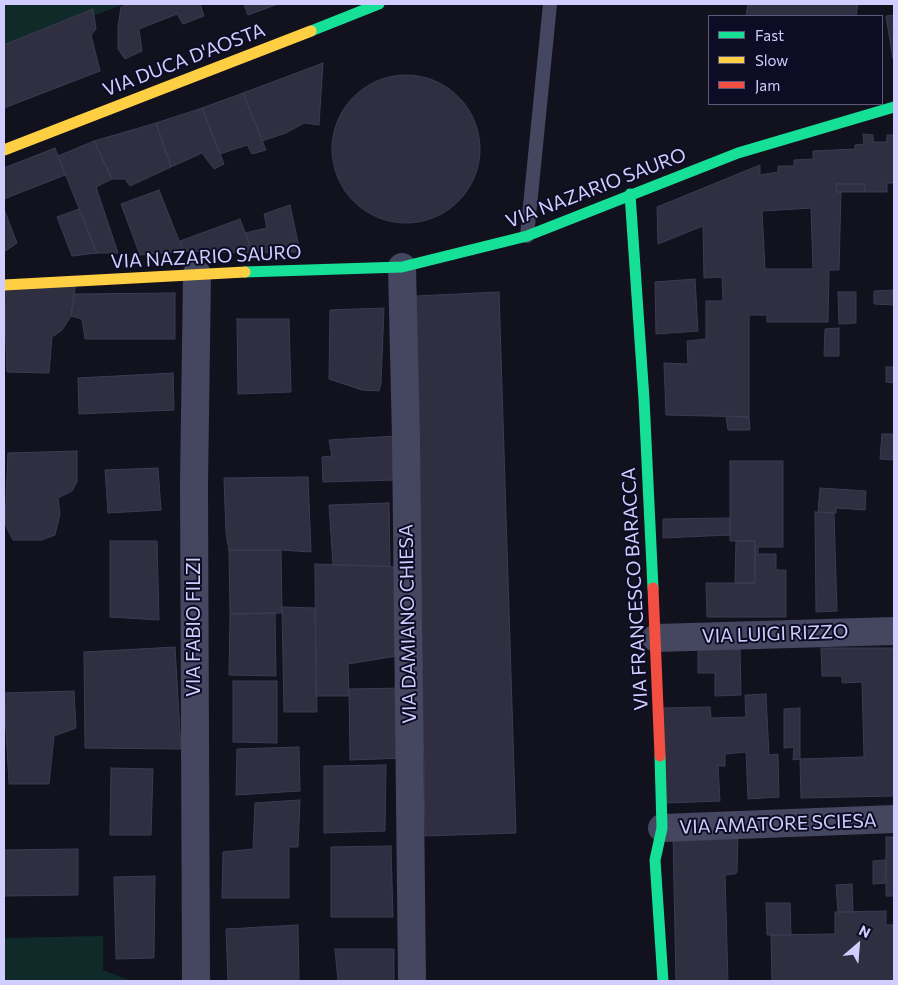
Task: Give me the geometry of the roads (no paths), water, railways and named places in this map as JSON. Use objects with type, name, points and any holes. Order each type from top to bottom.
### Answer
[{"type":"street","name":"VIA DUCA D'AOSTA","points":[[4,150],[379,4]]},
{"type":"street","name":"VIA NAZARIO SAURO","points":[[4,285],[197,274],[402,267],[527,236],[738,153],[894,107]]},
{"type":"street","name":"VIA FRANCESCO BARACCA","points":[[630,194],[644,398],[656,638],[662,828],[655,860],[663,981]]},
{"type":"street","name":"VIA DAMIANO CHIESA","points":[[402,267],[406,439],[412,981]]},
{"type":"street","name":"VIA FABIO FILZI","points":[[196,981],[194,486],[197,274]]},
{"type":"street","name":"VIA LUIGI RIZZO","points":[[656,638],[894,631]]},
{"type":"street","name":"VIA AMATORE SCIESA","points":[[662,828],[894,819]]},
{"type":"lane","points":[[527,236],[550,4]]}]
